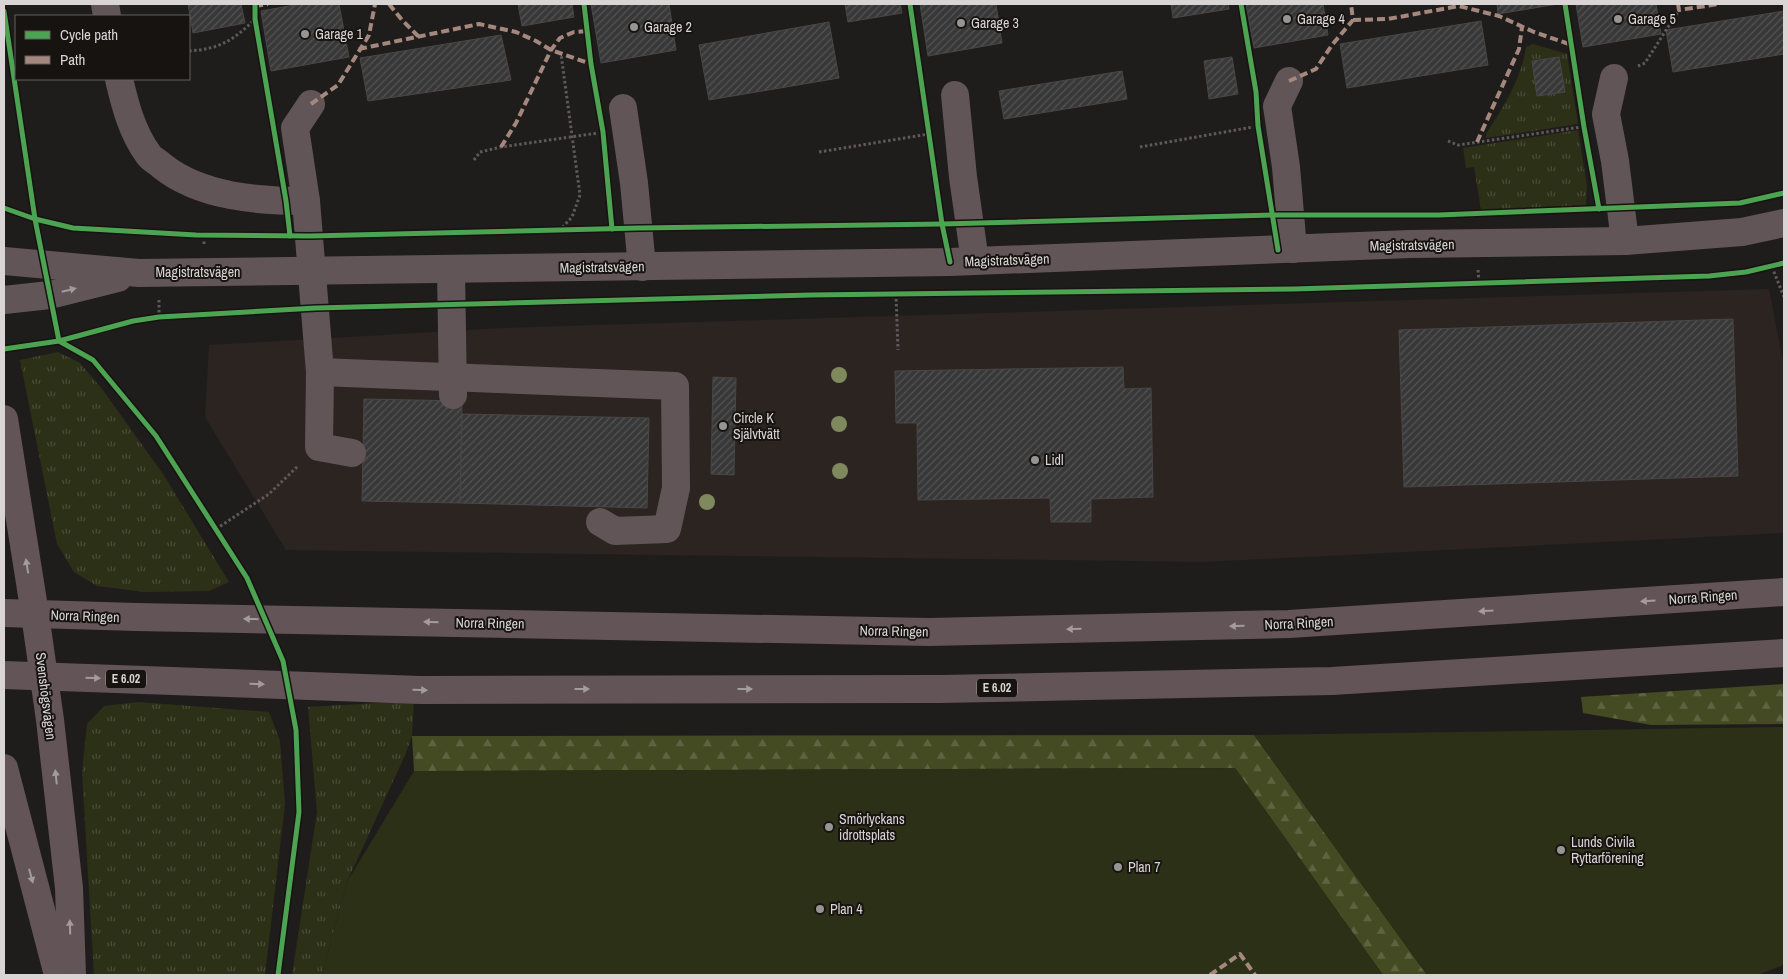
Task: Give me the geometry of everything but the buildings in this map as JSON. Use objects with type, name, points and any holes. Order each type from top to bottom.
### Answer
[{"type":"main road","name":"Svenshögsvägen","points":[[4,419],[44,676],[69,888],[72,975]]},
{"type":"main road","name":"Norra Ringen","points":[[4,613],[146,618],[929,632],[1288,624],[1784,592]]},
{"type":"main road","name":"E 6.02","points":[[4,675],[420,690],[940,689],[1332,681],[1784,653]]},
{"type":"main road","points":[[4,768],[58,975]]},
{"type":"street","points":[[1614,78],[1606,114],[1615,161],[1625,241]]},
{"type":"street","points":[[119,80],[132,129],[149,156],[174,175],[211,191],[260,199],[306,201]]},
{"type":"street","points":[[1289,81],[1277,106],[1286,166],[1293,249]]},
{"type":"street","points":[[956,95],[963,177],[974,261]]},
{"type":"street","points":[[311,104],[295,128],[306,201],[320,372],[319,446],[352,453]]},
{"type":"street","points":[[622,108],[634,183],[642,267]]},
{"type":"street","name":"Magistratsvägen","points":[[4,261],[139,273],[974,261],[1410,244],[1625,241],[1742,232],[1784,225]]},
{"type":"street","points":[[451,270],[453,386]]},
{"type":"street","name":"Magistratsvägen","points":[[4,300],[50,295],[139,273]]},
{"type":"street","points":[[320,372],[453,386],[675,386],[676,488],[667,529],[616,531],[600,522]]},
{"type":"path","points":[[1614,78],[1644,63],[1679,10]]},
{"type":"path","points":[[5,18],[8,36]]},
{"type":"path","points":[[190,51],[223,45],[238,36],[256,19]]},
{"type":"path","points":[[559,230],[572,217],[580,195],[561,54]]},
{"type":"path","points":[[1448,142],[1458,146],[1584,126],[1606,114]]},
{"type":"path","points":[[1140,147],[1258,126]]},
{"type":"path","points":[[474,160],[480,152],[501,147],[603,132]]},
{"type":"path","points":[[819,152],[929,134]]},
{"type":"path","points":[[549,231],[568,230]]},
{"type":"path","points":[[196,236],[213,236]]},
{"type":"path","points":[[204,236],[204,247]]},
{"type":"path","points":[[1477,265],[1479,283]]},
{"type":"path","points":[[1763,268],[1778,265]]},
{"type":"path","points":[[1772,267],[1784,297]]},
{"type":"path","points":[[1469,283],[1487,282]]},
{"type":"path","points":[[888,294],[906,294]]},
{"type":"path","points":[[896,294],[898,350]]},
{"type":"path","points":[[159,297],[159,317]]},
{"type":"path","points":[[150,319],[169,317]]},
{"type":"path","points":[[216,529],[268,494],[319,446]]},
{"type":"path","points":[[211,521],[221,537]]},
{"type":"shaded area","points":[[1769,289],[1784,367],[1784,533],[1204,562],[286,550],[205,417],[209,345],[503,328]]},
{"type":"green space","points":[[1533,44],[1567,54],[1578,124],[1486,138],[1486,134],[1516,81],[1526,47]]},
{"type":"green space","points":[[1578,130],[1587,186],[1586,206],[1481,210],[1474,167],[1466,168],[1463,148]]},
{"type":"green space","points":[[58,352],[80,363],[102,389],[163,474],[229,582],[209,591],[145,592],[97,586],[74,572],[57,544],[20,360]]},
{"type":"green space","points":[[1784,684],[1784,724],[1651,725],[1583,713],[1581,697]]},
{"type":"green space","points":[[414,701],[412,736],[347,882],[322,975],[292,975],[317,812],[308,707]]},
{"type":"green space","points":[[138,702],[269,712],[280,741],[285,804],[265,975],[94,975],[82,772],[87,724],[104,706]]},
{"type":"green space","name":"Lunds Civila Ryttarförening","points":[[1784,727],[1784,965],[1757,975],[1427,975],[1254,735]]},
{"type":"green space","points":[[1254,735],[1427,975],[1383,975],[1235,768],[414,771],[412,736]]},
{"type":"green space","name":"Smörlyckans idrottsplats","points":[[1235,768],[1383,975],[322,975],[347,882],[414,771]]},
{"type":"marked path","points":[[255,6],[268,4]]},
{"type":"marked path","points":[[311,104],[338,85],[369,35],[375,4]]},
{"type":"marked path","points":[[389,4],[420,38]]},
{"type":"marked path","points":[[1289,81],[1316,69],[1332,45],[1353,20],[1351,4]]},
{"type":"marked path","points":[[1678,4],[1679,10],[1719,4]]},
{"type":"marked path","points":[[1353,20],[1388,19],[1459,6],[1499,16],[1534,32],[1572,45]]},
{"type":"marked path","points":[[359,49],[479,24],[516,32],[551,50],[591,64]]},
{"type":"marked path","points":[[1477,142],[1519,49],[1522,27]]},
{"type":"marked path","points":[[501,147],[516,123],[551,50],[560,38],[574,32],[587,31]]},
{"type":"marked path","points":[[1210,975],[1240,954],[1255,975]]},
{"type":"cycle path","points":[[255,4],[255,19],[286,201],[290,236]]},
{"type":"cycle path","points":[[584,4],[591,64],[603,132],[612,229]]},
{"type":"cycle path","points":[[910,4],[942,224],[950,262]]},
{"type":"cycle path","points":[[1241,4],[1256,92],[1258,126],[1278,250]]},
{"type":"cycle path","points":[[1565,4],[1599,209]]},
{"type":"cycle path","points":[[4,11],[35,219],[59,341],[93,360],[156,436],[247,578],[283,661],[296,730],[299,812],[278,975]]},
{"type":"cycle path","points":[[4,208],[35,219],[73,228],[196,235],[310,236],[639,228],[942,224],[1273,215],[1439,215],[1740,203],[1784,193]]},
{"type":"cycle path","points":[[4,349],[59,341],[133,321],[159,317],[316,308],[810,295],[1294,289],[1709,276],[1746,272],[1784,263]]},
{"type":"place","name":"Garage 4","points":[[1287,19]]},
{"type":"place","name":"Garage 5","points":[[1618,19]]},
{"type":"place","name":"Garage 3","points":[[961,23]]},
{"type":"place","name":"Garage 2","points":[[634,27]]},
{"type":"place","name":"Garage 1","points":[[305,34]]},
{"type":"place","name":"Circle K Självtvätt","points":[[723,426]]},
{"type":"place","name":"Lidl","points":[[1035,460]]},
{"type":"place","name":"Smörlyckans idrottsplats","points":[[829,827]]},
{"type":"place","name":"Lunds Civila Ryttarförening","points":[[1561,850]]},
{"type":"place","name":"Plan 7","points":[[1118,867]]},
{"type":"place","name":"Plan 4","points":[[820,909]]}]
